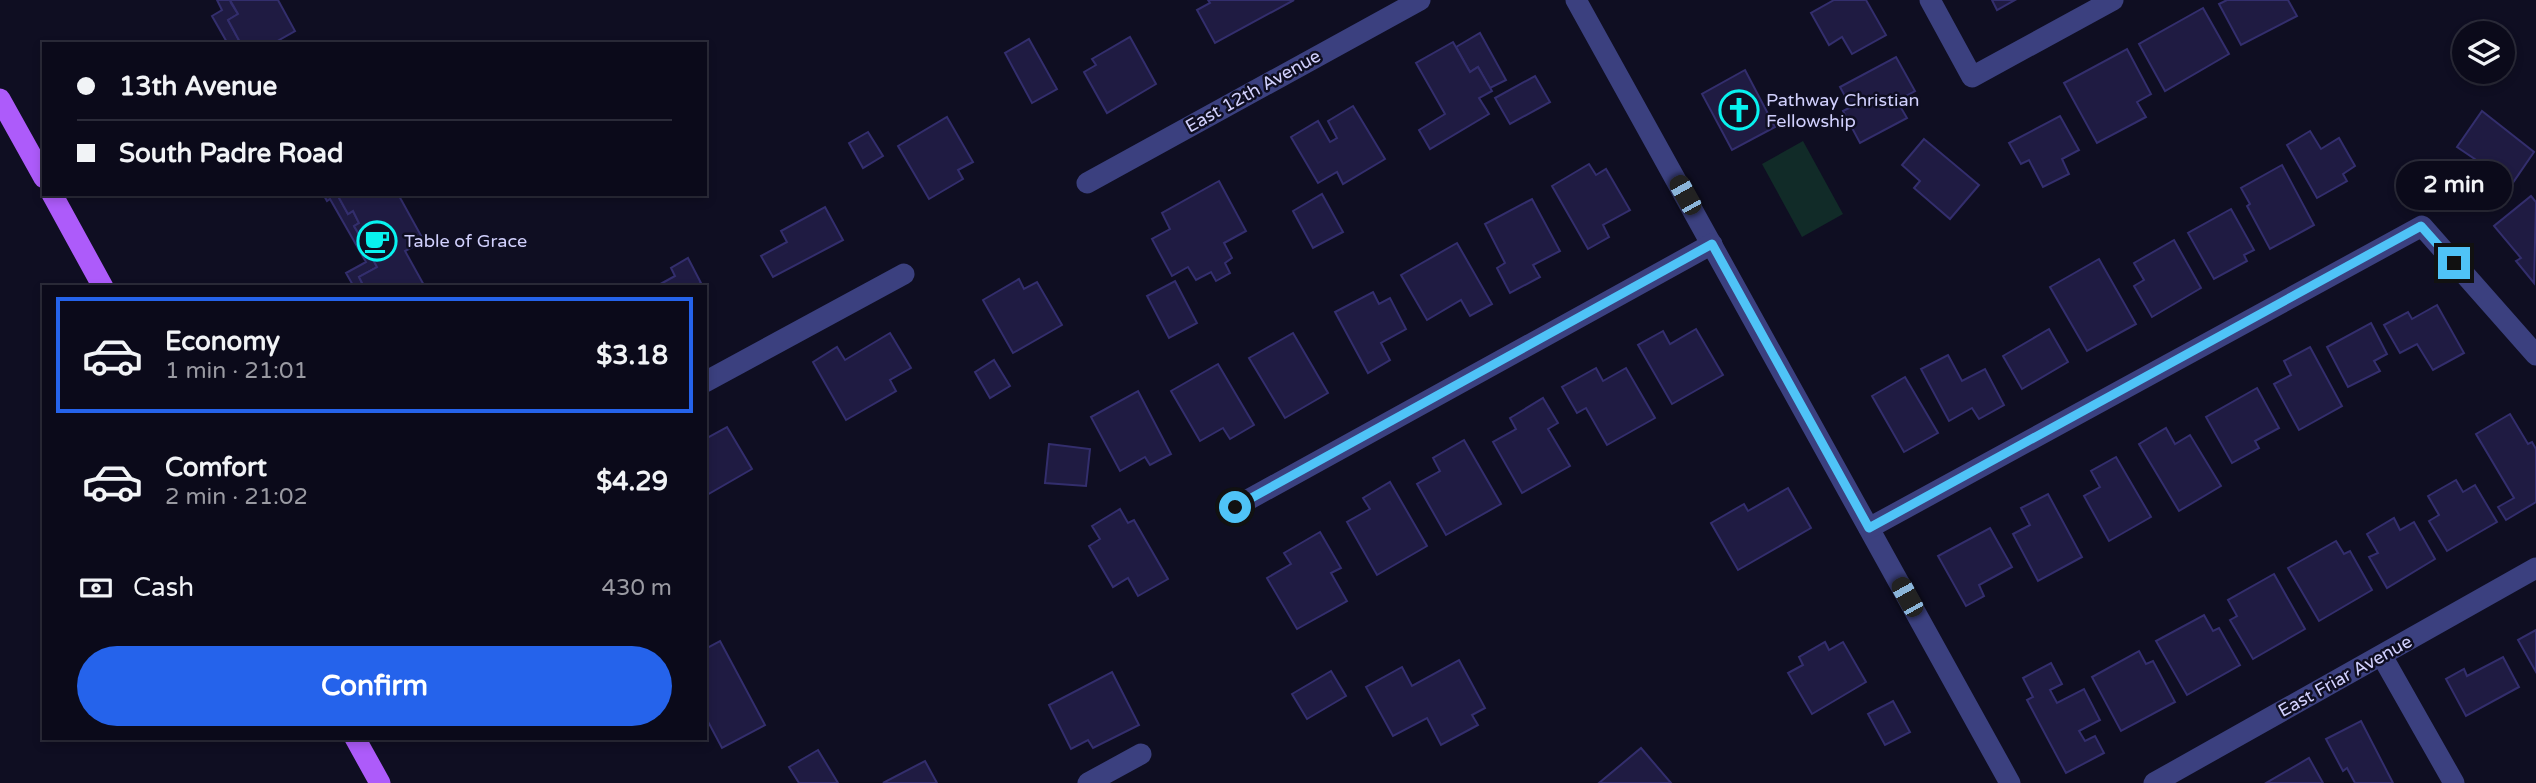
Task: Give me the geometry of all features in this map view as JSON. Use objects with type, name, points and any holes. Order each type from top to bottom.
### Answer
[{"type":"main road","points":[[0,99],[42,174]]},
{"type":"main road","points":[[53,196],[102,285]]},
{"type":"main road","points":[[356,740],[380,783]]},
{"type":"street","name":"East 12th Avenue","points":[[1087,183],[1420,0]]},
{"type":"street","points":[[1576,0],[2010,783]]},
{"type":"street","points":[[1930,0],[1972,77],[2113,0]]},
{"type":"street","points":[[1869,528],[2421,226],[2536,355]]},
{"type":"street","points":[[1235,507],[1712,244]]},
{"type":"street","points":[[707,381],[904,274]]},
{"type":"street","name":"East Friar Avenue","points":[[2154,783],[2536,568]]},
{"type":"street","points":[[2382,656],[2454,783]]},
{"type":"street","points":[[1088,783],[1141,754]]},
{"type":"green space","points":[[1803,141],[1843,214],[1802,237],[1762,164]]},
{"type":"building","points":[[217,0],[230,0],[238,14],[228,20],[240,42],[227,42],[212,16],[222,10]]},
{"type":"building","points":[[230,0],[278,0],[295,31],[276,42],[240,42],[228,20],[238,14]]},
{"type":"building","points":[[1208,0],[1294,0],[1215,43],[1197,10],[1210,3]]},
{"type":"building","points":[[1834,0],[1866,0],[1886,35],[1852,54],[1842,37],[1829,45],[1811,13]]},
{"type":"building","points":[[1992,0],[2015,0],[1997,10]]},
{"type":"building","points":[[2227,0],[2288,0],[2297,16],[2241,45],[2219,4]]},
{"type":"building","points":[[2203,8],[2229,54],[2165,91],[2139,44]]},
{"type":"building","points":[[1480,33],[1506,80],[1490,88],[1478,67],[1470,72],[1456,47]]},
{"type":"building","points":[[1130,37],[1156,84],[1107,113],[1084,72],[1096,65],[1092,59]]},
{"type":"building","points":[[1029,39],[1057,89],[1032,103],[1005,53]]},
{"type":"building","points":[[1453,42],[1470,72],[1478,67],[1492,91],[1479,98],[1489,114],[1430,149],[1419,130],[1445,114],[1416,63]]},
{"type":"building","points":[[2127,49],[2151,94],[2137,102],[2146,117],[2097,143],[2064,83]]},
{"type":"building","points":[[1896,57],[1915,91],[1897,101],[1907,118],[1860,143],[1843,111],[1851,107],[1840,87]]},
{"type":"building","name":"Pathway Christian Fellowship","points":[[1745,70],[1775,127],[1732,150],[1702,94]]},
{"type":"building","points":[[1535,76],[1550,102],[1510,124],[1495,98]]},
{"type":"building","points":[[1353,106],[1385,159],[1343,184],[1337,172],[1318,183],[1291,137],[1318,121],[1330,142],[1337,138],[1328,121]]},
{"type":"building","points":[[2482,111],[2534,152],[2512,184],[2457,147]]},
{"type":"building","points":[[2060,116],[2079,150],[2062,159],[2069,174],[2043,187],[2029,160],[2021,164],[2009,143]]},
{"type":"building","points":[[947,117],[973,162],[958,170],[963,179],[929,199],[898,146]]},
{"type":"building","points":[[2310,131],[2321,149],[2339,138],[2355,166],[2343,174],[2347,181],[2317,198],[2287,145]]},
{"type":"building","points":[[868,132],[883,156],[863,168],[849,143]]},
{"type":"building","points":[[1924,139],[1979,185],[1950,219],[1914,188],[1920,181],[1902,165]]},
{"type":"building","points":[[1589,164],[1596,175],[1606,169],[1630,210],[1603,225],[1609,237],[1588,249],[1552,186]]},
{"type":"building","points":[[2282,165],[2314,225],[2270,249],[2247,206],[2250,204],[2241,188]]},
{"type":"building","points":[[1219,181],[1246,231],[1224,243],[1232,258],[1225,263],[1230,273],[1216,281],[1211,272],[1196,280],[1188,267],[1172,276],[1152,239],[1170,229],[1162,213]]},
{"type":"building","points":[[1322,194],[1343,232],[1313,248],[1293,211]]},
{"type":"building","points":[[324,196],[338,196],[348,214],[353,211],[359,223],[354,226],[364,243],[369,240],[373,247],[368,250],[377,267],[359,277],[363,285],[353,285],[346,273],[366,262],[330,199],[327,201]]},
{"type":"building","points":[[338,196],[399,196],[424,241],[405,251],[424,285],[363,285],[359,277],[377,267],[368,250],[373,247],[369,240],[364,243],[354,226],[359,223],[353,211],[348,214]]},
{"type":"building","points":[[2531,196],[2536,202],[2534,283],[2516,261],[2521,258],[2494,226]]},
{"type":"building","points":[[1532,199],[1560,251],[1533,265],[1540,277],[1510,293],[1497,268],[1505,263],[1485,224]]},
{"type":"building","points":[[825,207],[843,240],[773,277],[761,256],[787,242],[781,231]]},
{"type":"building","points":[[2231,209],[2254,250],[2244,255],[2247,261],[2214,279],[2188,233]]},
{"type":"building","points":[[2174,240],[2201,288],[2152,317],[2134,286],[2144,280],[2134,263]]},
{"type":"building","points":[[1457,243],[1492,304],[1470,316],[1461,300],[1427,320],[1401,275]]},
{"type":"building","points":[[688,258],[701,283],[659,285],[675,276],[671,268]]},
{"type":"building","points":[[2099,259],[2136,324],[2087,351],[2050,287]]},
{"type":"building","points":[[1019,279],[1024,289],[1037,282],[1062,325],[1013,353],[983,300]]},
{"type":"building","points":[[1175,281],[1197,323],[1169,338],[1147,296]]},
{"type":"building","points":[[1373,292],[1379,304],[1390,298],[1406,329],[1381,343],[1390,360],[1368,373],[1335,312]]},
{"type":"building","points":[[2437,305],[2464,353],[2433,370],[2417,344],[2400,353],[2384,325],[2408,312],[2412,319]]},
{"type":"building","points":[[2371,323],[2387,354],[2374,361],[2380,371],[2348,387],[2327,347]]},
{"type":"building","points":[[1696,329],[1723,375],[1672,404],[1638,345],[1663,331],[1670,344]]},
{"type":"building","points":[[2049,329],[2068,362],[2022,389],[2003,356]]},
{"type":"building","points":[[890,333],[911,368],[890,380],[896,391],[846,420],[813,362],[837,347],[845,360]]},
{"type":"building","points":[[1293,333],[1328,393],[1285,418],[1249,358]]},
{"type":"building","points":[[2310,347],[2342,406],[2299,430],[2274,384],[2291,375],[2284,361]]},
{"type":"building","points":[[1948,355],[1962,381],[1985,369],[2004,405],[1979,419],[1972,408],[1949,421],[1921,369]]},
{"type":"building","points":[[994,360],[1010,386],[990,398],[975,372]]},
{"type":"building","points":[[1218,364],[1254,425],[1230,439],[1223,428],[1200,441],[1171,391]]},
{"type":"building","points":[[1596,368],[1603,381],[1626,368],[1655,418],[1607,445],[1586,408],[1577,413],[1562,387]]},
{"type":"building","points":[[1905,377],[1938,433],[1904,452],[1872,396]]},
{"type":"building","points":[[2257,388],[2279,428],[2255,441],[2259,448],[2232,463],[2206,417]]},
{"type":"building","points":[[1138,391],[1171,454],[1150,465],[1145,457],[1120,471],[1091,417]]},
{"type":"building","points":[[1543,398],[1558,423],[1548,429],[1570,466],[1522,493],[1493,442],[1516,429],[1510,418]]},
{"type":"building","points":[[2510,414],[2528,444],[2532,442],[2536,449],[2536,502],[2506,520],[2498,507],[2514,498],[2476,434]]},
{"type":"building","points":[[727,427],[752,469],[707,495],[707,438]]},
{"type":"building","points":[[2166,428],[2175,444],[2190,435],[2221,486],[2179,511],[2139,444]]},
{"type":"building","points":[[1464,440],[1501,504],[1446,535],[1417,484],[1440,471],[1433,458]]},
{"type":"building","points":[[1049,444],[1090,449],[1086,486],[1045,483]]},
{"type":"building","points":[[2116,457],[2151,517],[2109,541],[2084,496],[2100,487],[2091,471]]},
{"type":"building","points":[[2456,480],[2463,492],[2475,485],[2497,522],[2447,551],[2429,521],[2439,515],[2428,496]]},
{"type":"building","points":[[1390,482],[1427,546],[1377,575],[1347,522],[1370,509],[1363,498]]},
{"type":"building","points":[[1788,488],[1811,528],[1738,570],[1711,523],[1744,504],[1748,511]]},
{"type":"building","points":[[2048,494],[2082,557],[2038,581],[2013,534],[2030,525],[2021,508]]},
{"type":"building","points":[[1120,509],[1128,523],[1134,520],[1168,579],[1138,596],[1128,578],[1113,587],[1089,546],[1100,539],[1092,526]]},
{"type":"building","points":[[2394,518],[2400,530],[2414,522],[2435,559],[2387,588],[2369,557],[2378,553],[2367,534]]},
{"type":"building","points":[[1990,528],[2012,567],[1979,585],[1984,596],[1966,606],[1938,556]]},
{"type":"building","points":[[1320,532],[1341,568],[1331,573],[1347,601],[1297,629],[1267,578],[1291,564],[1284,553]]},
{"type":"building","points":[[2336,541],[2344,554],[2350,551],[2372,590],[2319,621],[2288,568]]},
{"type":"building","points":[[2274,574],[2305,629],[2253,659],[2230,620],[2237,616],[2228,600]]},
{"type":"building","points":[[2204,615],[2213,631],[2219,628],[2240,665],[2187,695],[2156,641]]},
{"type":"building","points":[[2536,630],[2536,672],[2518,640]]},
{"type":"building","points":[[720,641],[765,725],[722,748],[707,720],[707,648]]},
{"type":"building","points":[[1825,642],[1829,650],[1843,642],[1866,682],[1812,714],[1788,673],[1803,665],[1799,657]]},
{"type":"building","points":[[2139,651],[2146,664],[2153,661],[2175,702],[2121,731],[2092,677]]},
{"type":"building","points":[[2503,657],[2519,687],[2466,716],[2446,679],[2464,669],[2467,676]]},
{"type":"building","points":[[1459,660],[1485,708],[1472,715],[1478,725],[1441,745],[1427,718],[1393,736],[1366,687],[1402,667],[1412,686]]},
{"type":"building","points":[[2051,663],[2062,684],[2050,690],[2057,703],[2084,689],[2100,720],[2079,731],[2085,741],[2095,736],[2104,753],[2066,773],[2027,700],[2033,697],[2023,678]]},
{"type":"building","points":[[1331,671],[1346,696],[1307,719],[1292,694]]},
{"type":"building","points":[[1112,672],[1139,725],[1093,748],[1088,740],[1071,749],[1049,705]]},
{"type":"building","points":[[1893,701],[1910,732],[1885,745],[1868,714]]},
{"type":"building","points":[[2361,721],[2393,783],[2355,783],[2347,768],[2343,771],[2326,739]]},
{"type":"building","points":[[1641,748],[1671,783],[1599,783]]},
{"type":"building","points":[[818,750],[838,783],[799,783],[789,767]]},
{"type":"building","points":[[2309,758],[2323,783],[2266,783]]},
{"type":"building","points":[[925,761],[937,783],[883,783]]},
{"type":"place","name":"Pathway Christian Fellowship","points":[[1739,110]]},
{"type":"place","name":"Table of Grace","points":[[377,241]]},
{"type":"route","points":[[1235,507],[1712,244],[1869,528],[2421,226],[2454,263]]}]
